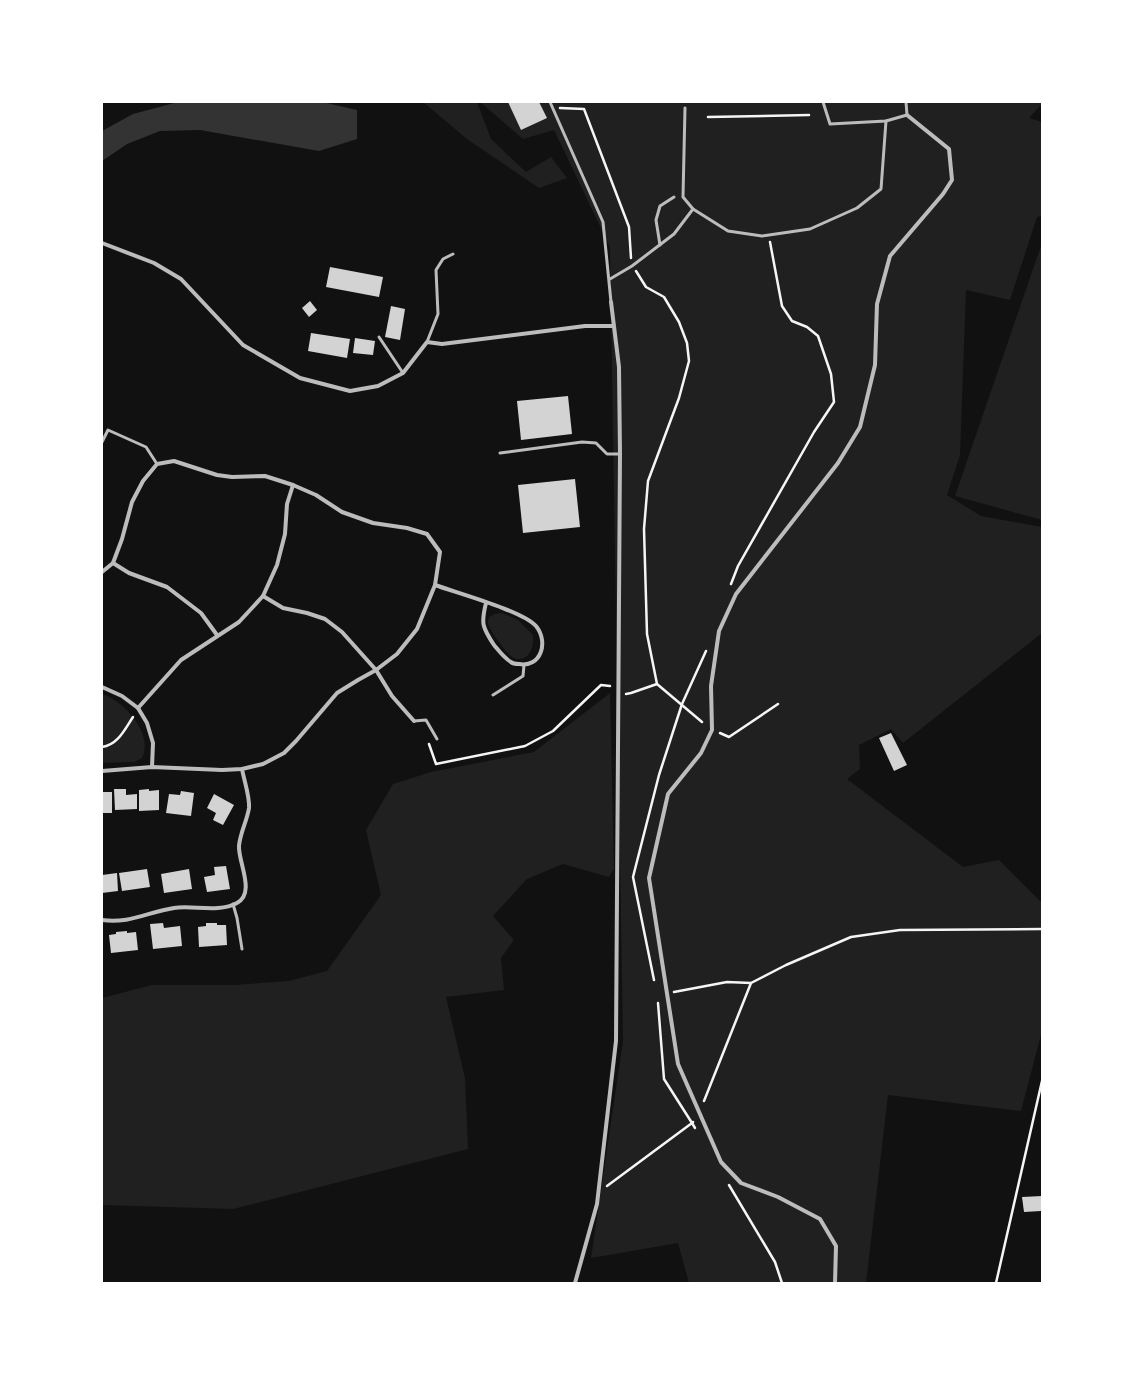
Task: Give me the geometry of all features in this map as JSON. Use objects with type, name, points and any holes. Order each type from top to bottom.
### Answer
[{"type":"street","points":[[835,1283],[836,1246],[820,1219],[778,1197],[742,1183],[721,1162],[678,1064],[649,878],[668,794],[701,753],[712,730],[711,686],[719,631],[736,594],[838,463],[860,427],[875,365],[877,304],[890,256],[943,194],[952,180],[949,149],[907,115]]},
{"type":"street","points":[[102,244],[154,263],[181,279],[243,345],[300,378],[350,391],[378,386],[403,373],[427,342],[442,344],[585,326],[613,326]]},
{"type":"street","points":[[576,1283],[597,1204],[616,1041],[620,454],[619,367],[611,302]]},
{"type":"street","points":[[102,572],[113,563],[122,539],[132,502],[143,481],[157,464],[174,461],[217,475],[232,477],[265,476],[293,485],[316,495],[342,512],[373,523],[407,528],[427,534],[440,552],[435,585],[417,629],[397,654],[376,670],[337,694],[284,753],[263,764],[242,769],[222,770],[152,767],[102,770]]},
{"type":"street","points":[[138,708],[181,660],[239,622],[263,596],[277,565],[285,534],[287,504],[293,485]]},
{"type":"street","points":[[113,563],[129,573],[167,587],[201,614],[217,636]]},
{"type":"street","points":[[435,585],[486,603],[525,617],[536,626],[542,637],[543,648],[536,660],[532,663],[524,665],[512,663],[500,654],[485,631],[482,618],[486,603]]},
{"type":"street","points":[[263,596],[283,608],[307,613],[325,620],[342,632],[376,670],[392,696],[414,721]]},
{"type":"street","points":[[102,687],[122,696],[138,708],[147,723],[153,743],[152,767]]},
{"type":"street","points":[[102,920],[110,921],[134,919],[159,910],[172,908],[222,908],[238,903],[245,895],[246,884],[239,847],[249,807],[242,769]]},
{"type":"lane","points":[[550,102],[603,222],[610,279],[611,302]]},
{"type":"lane","points":[[823,102],[830,124],[886,122],[907,115],[906,102]]},
{"type":"lane","points":[[685,108],[683,197],[692,209],[728,231],[762,236],[810,229],[857,208],[881,188],[886,122]]},
{"type":"lane","points":[[660,245],[656,220],[660,206],[674,197]]},
{"type":"lane","points":[[610,279],[632,266],[674,234],[692,209]]},
{"type":"lane","points":[[427,342],[438,314],[436,270],[443,259],[453,254]]},
{"type":"lane","points":[[379,337],[403,373]]},
{"type":"lane","points":[[102,442],[108,430],[146,447],[157,464]]},
{"type":"lane","points":[[500,453],[582,442],[596,443],[607,454],[620,454]]},
{"type":"lane","points":[[493,695],[523,676],[524,665]]},
{"type":"lane","points":[[414,721],[426,720],[437,739]]},
{"type":"lane","points":[[233,904],[242,949]]},
{"type":"path","points":[[554,110],[564,108],[584,108],[629,227],[632,266],[646,287],[664,296],[679,322],[687,343],[689,361],[679,398],[648,481],[644,529],[647,634],[658,684],[712,730],[729,737],[778,704]]},
{"type":"path","points":[[708,117],[809,115]]},
{"type":"path","points":[[730,587],[738,566],[814,432],[834,402],[831,374],[818,336],[807,326],[792,321],[782,306],[769,235]]},
{"type":"path","points":[[707,649],[682,704],[659,775],[634,877],[657,993],[666,993],[727,982],[752,983],[786,965],[851,937],[900,930],[1042,929]]},
{"type":"path","points":[[618,695],[631,693],[658,684]]},
{"type":"path","points":[[427,738],[436,764],[525,746],[553,731],[601,685],[619,687]]},
{"type":"path","points":[[102,747],[110,746],[120,737],[138,708]]},
{"type":"path","points":[[598,1193],[692,1123],[699,1112],[752,983]]},
{"type":"path","points":[[996,1283],[1042,1081]]},
{"type":"path","points":[[692,1123],[696,1130]]},
{"type":"path","points":[[728,1182],[775,1262],[782,1283]]},
{"type":"shaded area","points":[[178,102],[322,102],[357,110],[357,139],[319,151],[200,130],[160,131],[127,144],[102,161],[102,131],[133,114]]},
{"type":"shaded area","points":[[423,102],[477,102],[491,139],[526,172],[551,157],[567,178],[539,188],[467,139]]},
{"type":"shaded area","points":[[480,102],[1042,102],[1042,104],[1029,118],[1042,122],[1042,216],[1037,217],[1010,300],[966,290],[960,455],[947,495],[981,516],[1042,527],[1042,633],[903,743],[891,729],[859,745],[860,769],[847,779],[963,867],[999,860],[1042,903],[1042,1031],[1021,1111],[888,1095],[866,1283],[689,1283],[678,1243],[591,1258],[623,1041],[610,247],[554,130],[523,139]]},
{"type":"shaded area","points":[[1042,243],[1042,520],[955,496]]},
{"type":"shaded area","points":[[502,613],[518,620],[533,635],[533,645],[531,650],[526,657],[522,659],[517,659],[509,655],[488,625],[489,617]]},
{"type":"shaded area","points":[[610,693],[614,869],[609,877],[563,864],[527,879],[493,916],[514,940],[501,958],[504,990],[446,997],[465,1078],[468,1149],[233,1209],[102,1205],[102,998],[152,985],[234,985],[289,981],[327,971],[381,895],[366,830],[393,784],[431,772],[534,752]]},
{"type":"shaded area","points":[[102,694],[119,704],[135,720],[144,739],[145,749],[142,758],[134,762],[102,763]]},
{"type":"building","points":[[508,102],[539,102],[547,118],[521,130]]},
{"type":"building","points":[[330,267],[383,277],[379,297],[326,287]]},
{"type":"building","points":[[310,301],[317,310],[309,317],[302,308]]},
{"type":"building","points":[[391,306],[405,309],[400,340],[385,337]]},
{"type":"building","points":[[311,333],[350,339],[347,358],[308,351]]},
{"type":"building","points":[[355,338],[375,341],[373,355],[353,353]]},
{"type":"building","points":[[568,396],[572,434],[521,440],[517,401]]},
{"type":"building","points":[[575,479],[580,527],[523,533],[518,485]]},
{"type":"building","points":[[891,733],[907,765],[894,771],[879,738]]},
{"type":"building","points":[[114,789],[126,789],[126,795],[137,794],[137,809],[115,810]]},
{"type":"building","points":[[149,789],[149,791],[159,790],[159,810],[139,811],[139,790]]},
{"type":"building","points":[[181,791],[194,793],[191,816],[166,813],[169,794],[180,795]]},
{"type":"building","points":[[102,792],[112,792],[112,813],[102,813]]},
{"type":"building","points":[[214,794],[234,805],[223,825],[213,820],[216,813],[207,808]]},
{"type":"building","points":[[226,866],[230,889],[207,892],[204,877],[215,875],[214,867]]},
{"type":"building","points":[[147,869],[150,887],[122,891],[119,873]]},
{"type":"building","points":[[189,869],[192,889],[164,893],[161,874]]},
{"type":"building","points":[[117,873],[118,891],[102,893],[102,875]]},
{"type":"building","points":[[163,923],[164,928],[180,926],[182,946],[153,949],[150,924]]},
{"type":"building","points":[[206,923],[226,925],[227,945],[199,947],[198,927],[206,926]]},
{"type":"building","points":[[127,931],[127,933],[136,932],[138,950],[111,953],[109,935],[116,934],[116,932]]},
{"type":"building","points":[[1042,1196],[1041,1211],[1024,1212],[1022,1197]]}]
